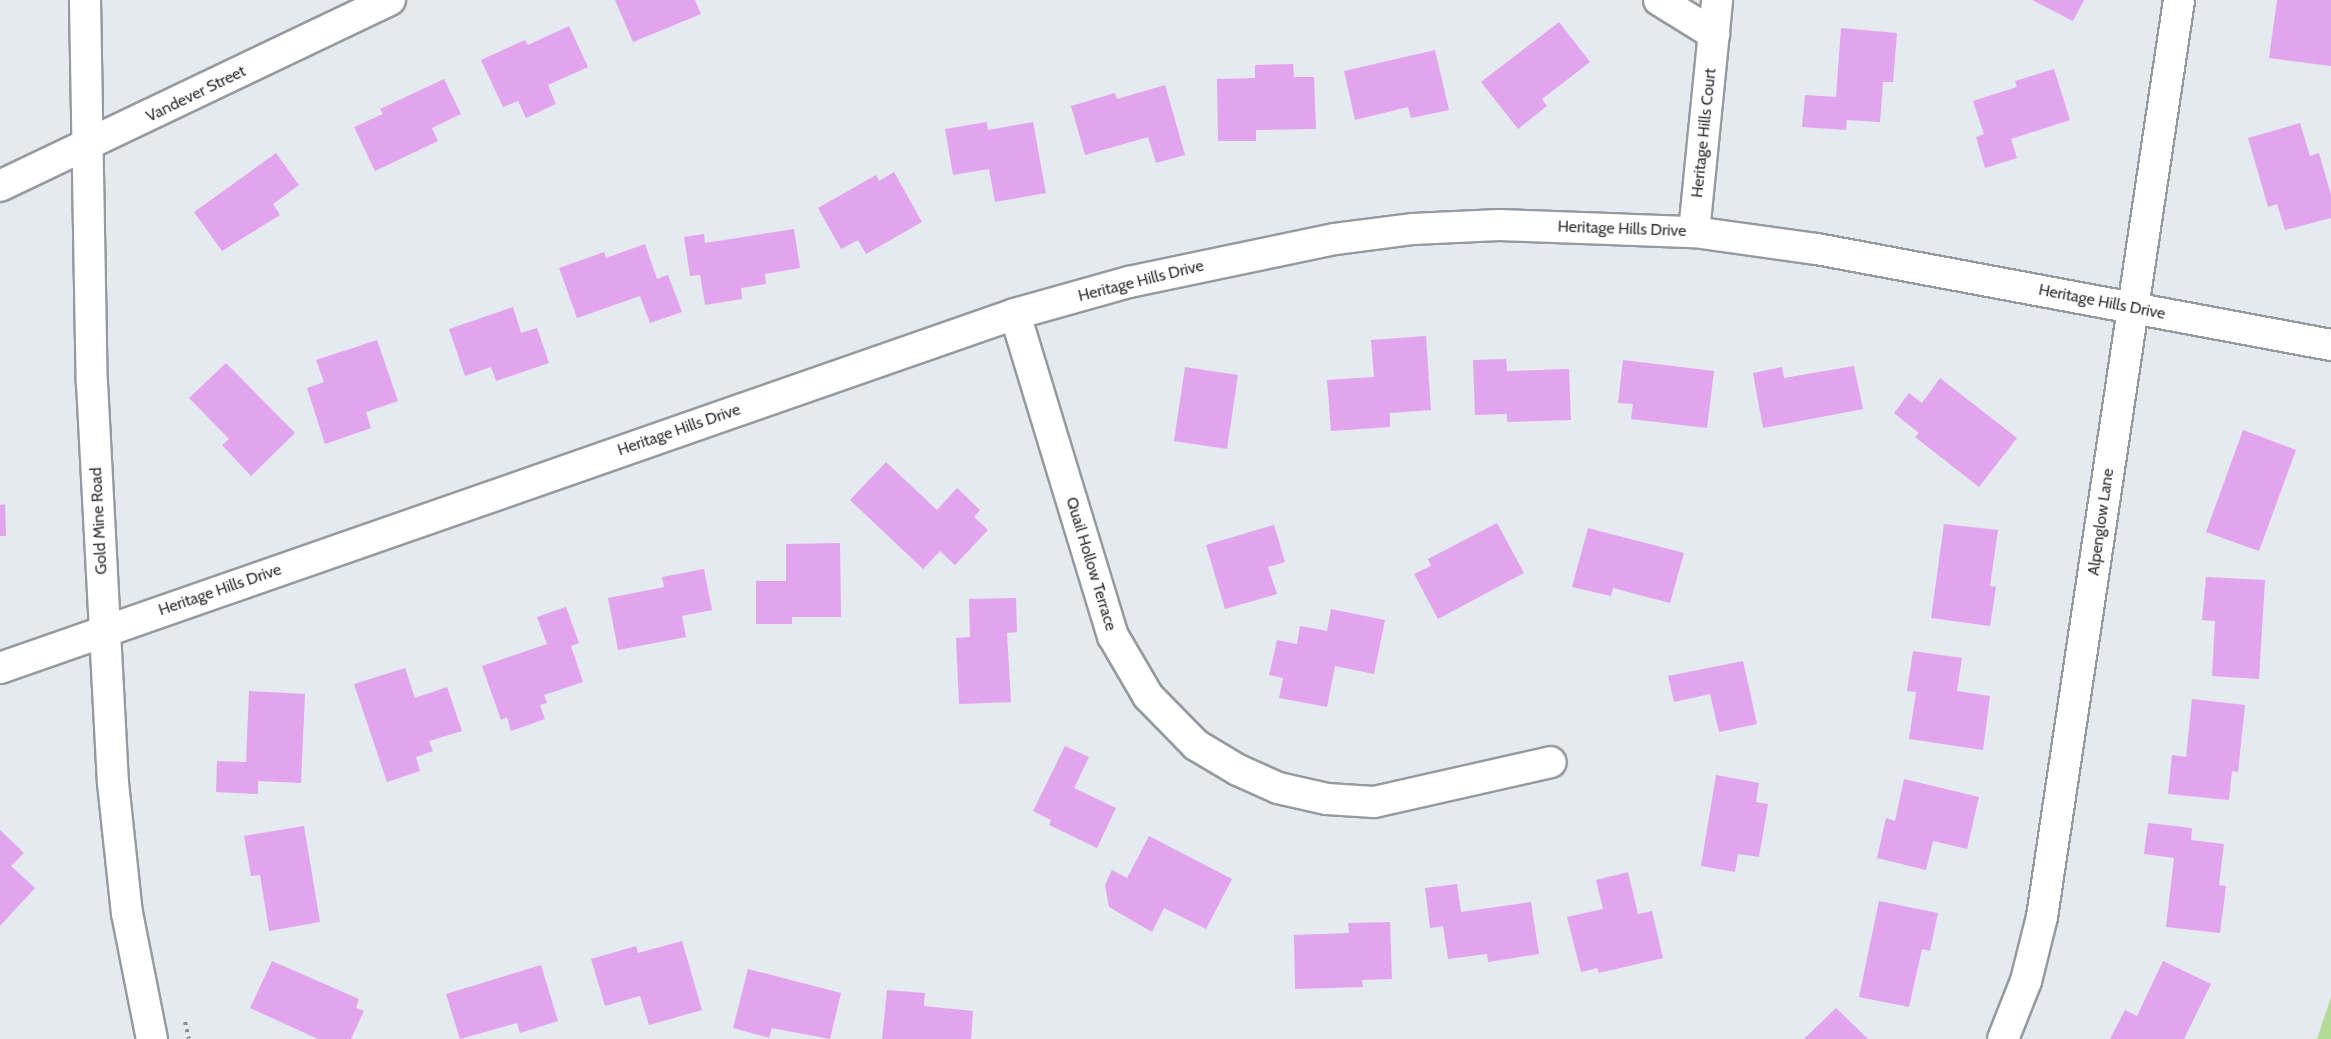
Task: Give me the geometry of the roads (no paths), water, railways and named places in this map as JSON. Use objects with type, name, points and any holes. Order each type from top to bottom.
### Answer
[{"type":"street","name":"Gold Mine Road","points":[[85,0],[86,147],[112,783],[127,913],[152,1039]]},
{"type":"street","name":"Vandever Street","points":[[0,186],[86,147],[390,0]]},
{"type":"street","points":[[1659,0],[1714,34]]},
{"type":"street","name":"Heritage Hills Court","points":[[1694,232],[1717,0]]},
{"type":"street","name":"Alpenglow Lane","points":[[2003,1039],[2026,981],[2044,906],[2179,0]]},
{"type":"street","name":"Heritage Hills Drive","points":[[0,668],[1016,314],[1226,260],[1335,239],[1413,229],[1499,225],[1694,232],[1817,249],[2331,345]]},
{"type":"street","name":"Quail Hollow Terrace","points":[[1016,314],[1113,636],[1148,696],[1196,745],[1278,788],[1326,799],[1374,802],[1551,762]]}]
